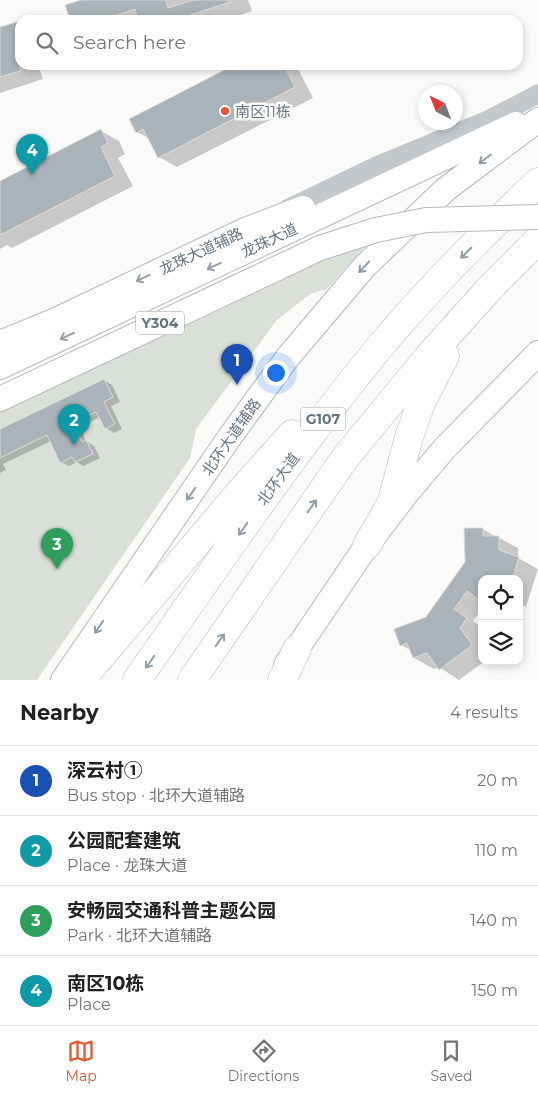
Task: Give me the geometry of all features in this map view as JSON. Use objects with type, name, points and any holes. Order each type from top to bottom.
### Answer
[{"type":"highway","name":"北环大道","points":[[137,680],[269,492],[362,369],[435,284],[538,182]]},
{"type":"highway","name":"G107","points":[[192,680],[345,458],[430,356],[490,288],[538,240]]},
{"type":"highway","points":[[367,545],[392,501],[409,437],[430,383],[442,360],[490,288]]},
{"type":"highway","points":[[81,680],[239,493],[314,409],[362,369]]},
{"type":"highway","points":[[282,680],[298,649]]},
{"type":"main road","name":"龙珠大道","points":[[0,366],[538,113]]},
{"type":"main road","name":"北环大道辅路","points":[[63,680],[245,416],[288,357],[352,281],[365,266],[446,189],[538,120]]},
{"type":"main road","name":"龙珠大道辅路","points":[[0,343],[56,320],[245,230],[464,148]]},
{"type":"main road","name":"龙珠大道","points":[[0,399],[320,248],[376,230],[426,220],[538,217]]},
{"type":"main road","points":[[0,366],[56,320]]},
{"type":"main road","points":[[274,680],[298,649],[367,545],[407,493],[444,449],[538,353]]},
{"type":"street","points":[[245,230],[376,166],[490,119],[538,94]]},
{"type":"shaded area","points":[[366,246],[327,289],[310,294],[276,321],[196,429],[190,458],[37,680],[0,680],[0,408],[239,294],[322,260]]},
{"type":"building","points":[[81,0],[166,0],[168,8],[194,0],[229,0],[230,2],[190,15],[137,15],[135,9],[118,15],[68,15],[65,5]]},
{"type":"building","points":[[15,22],[15,70],[20,71],[0,77],[0,27]]},
{"type":"building","name":"南区11栋","points":[[224,70],[286,70],[295,87],[158,158],[143,129],[136,133],[129,119]]},
{"type":"building","points":[[101,129],[108,143],[101,147],[115,176],[0,235],[0,181]]},
{"type":"building","points":[[104,379],[113,397],[104,402],[115,424],[105,429],[96,412],[72,423],[82,442],[86,440],[93,454],[75,462],[72,457],[60,463],[47,435],[0,458],[0,429]]},
{"type":"building","points":[[464,528],[483,528],[483,536],[499,536],[499,550],[519,557],[513,575],[478,575],[478,599],[467,591],[454,609],[467,618],[460,628],[472,645],[439,670],[427,653],[413,658],[407,643],[400,646],[394,629],[426,617],[465,562]]},
{"type":"place","name":"南区11栋","points":[[225,111]]},
{"type":"place","name":"南区10栋","points":[[32,175]]},
{"type":"place","name":"深云村①","points":[[237,385]]},
{"type":"place","name":"公园配套建筑","points":[[74,445]]},
{"type":"place","name":"安畅园交通科普主题公园","points":[[57,569]]}]
